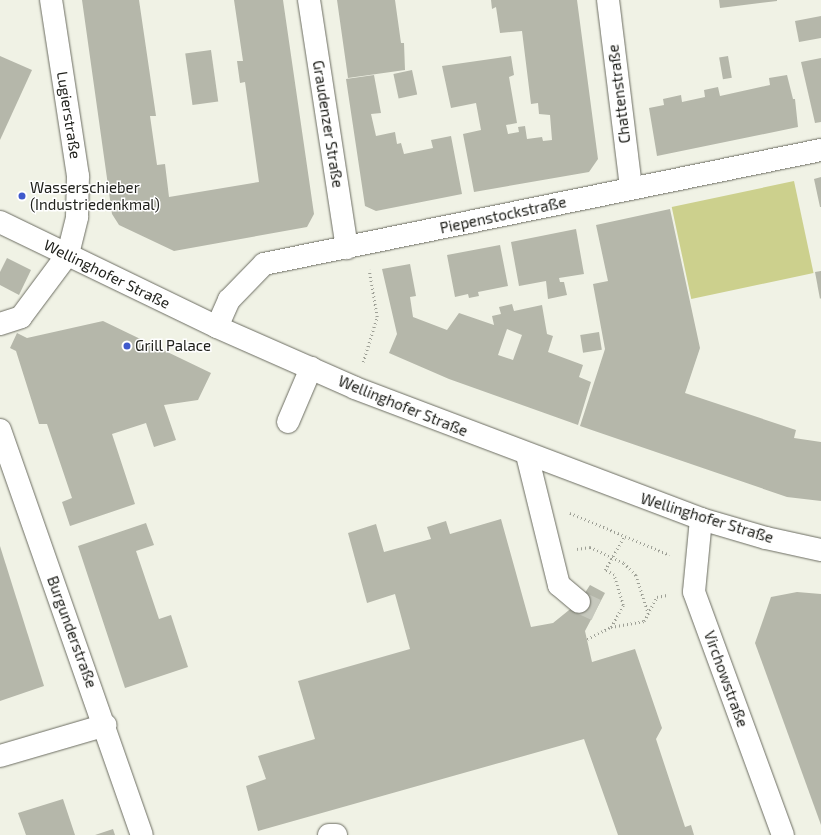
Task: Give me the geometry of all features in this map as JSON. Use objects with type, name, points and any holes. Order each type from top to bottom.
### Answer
[{"type":"street","name":"Lugierstraße","points":[[51,0],[78,176],[77,217],[68,254]]},
{"type":"street","name":"Graudenzer Straße","points":[[309,0],[355,246]]},
{"type":"street","name":"Chattenstraße","points":[[608,0],[631,188]]},
{"type":"street","name":"Piepenstockstraße","points":[[217,327],[229,300],[264,264],[821,150]]},
{"type":"street","name":"Wellinghofer Straße","points":[[0,222],[217,327],[311,368],[527,455],[701,519],[766,538],[821,550]]},
{"type":"street","points":[[0,324],[21,317],[68,254]]},
{"type":"street","points":[[288,422],[311,368]]},
{"type":"street","name":"Burgunderstraße","points":[[0,430],[106,725],[142,835]]},
{"type":"street","points":[[527,455],[537,501],[560,585],[579,602]]},
{"type":"street","name":"Virchowstraße","points":[[701,519],[694,592],[783,835]]},
{"type":"street","points":[[0,756],[106,725]]},
{"type":"street","points":[[329,835],[336,835]]},
{"type":"path","points":[[355,246],[377,317],[371,335]]},
{"type":"path","points":[[537,501],[625,535],[677,558]]},
{"type":"path","points":[[611,627],[622,605],[614,575],[605,570],[625,535]]},
{"type":"path","points":[[612,556],[636,575],[648,613]]},
{"type":"path","points":[[587,639],[611,627],[644,620],[658,597],[694,592]]},
{"type":"green space","points":[[794,181],[814,273],[691,299],[672,207]]},
{"type":"building","points":[[82,0],[139,0],[156,116],[150,116],[157,165],[165,164],[169,197],[259,182],[245,82],[240,83],[237,61],[243,61],[234,0],[283,0],[314,214],[307,227],[174,251],[119,225],[112,214]]},
{"type":"building","points":[[337,0],[395,0],[401,43],[404,43],[405,70],[348,78]]},
{"type":"building","points":[[491,0],[577,0],[598,159],[589,172],[474,192],[463,134],[481,130],[476,103],[451,108],[442,66],[511,56],[514,75],[509,77],[517,123],[506,125],[508,134],[519,132],[518,127],[525,126],[527,139],[542,137],[543,141],[552,140],[550,115],[539,114],[538,103],[531,104],[522,31],[500,33],[496,7],[492,9]]},
{"type":"building","points":[[719,0],[777,0],[777,1],[720,8]]},
{"type":"building","points":[[821,16],[821,38],[799,42],[795,21]]},
{"type":"building","points":[[211,50],[218,101],[192,105],[185,54]]},
{"type":"building","points":[[0,56],[32,70],[0,140]]},
{"type":"building","points":[[728,56],[732,78],[723,79],[719,58]]},
{"type":"building","points":[[821,58],[821,122],[815,123],[801,62]]},
{"type":"building","points":[[412,70],[417,94],[399,98],[393,74]]},
{"type":"building","points":[[374,75],[381,113],[371,114],[376,136],[395,132],[397,144],[401,143],[404,154],[433,148],[431,140],[451,136],[462,194],[376,211],[365,206],[346,79]]},
{"type":"building","points":[[787,75],[793,99],[795,99],[798,127],[657,156],[649,108],[664,105],[663,99],[681,95],[682,102],[705,97],[704,90],[718,87],[720,96],[770,85],[769,78]]},
{"type":"building","points":[[821,177],[821,207],[820,207],[814,179]]},
{"type":"building","points":[[670,209],[700,348],[685,393],[796,430],[794,438],[821,442],[821,501],[787,497],[580,426],[605,349],[593,284],[608,281],[596,225]]},
{"type":"building","points":[[576,229],[584,274],[559,278],[560,282],[564,282],[567,295],[548,299],[546,281],[519,286],[511,242]]},
{"type":"building","points":[[500,245],[508,286],[478,292],[479,296],[469,298],[468,294],[455,297],[447,255]]},
{"type":"building","points":[[7,258],[31,270],[19,295],[0,285],[0,272]]},
{"type":"building","points":[[410,264],[416,296],[410,297],[413,317],[447,330],[459,313],[494,325],[492,316],[501,314],[499,307],[512,304],[514,311],[542,305],[547,334],[553,336],[548,352],[583,365],[579,377],[591,382],[578,425],[449,379],[389,353],[397,334],[382,269]],"holes":[[[507,329],[522,335],[513,360],[498,355]]]},
{"type":"building","points":[[821,271],[821,298],[820,299],[815,272]]},
{"type":"building","points":[[103,321],[211,373],[198,400],[164,405],[176,440],[154,447],[146,423],[112,434],[135,504],[70,526],[62,502],[72,498],[47,424],[39,424],[16,351],[10,348],[17,333],[27,338]]},
{"type":"building","points":[[599,332],[602,350],[583,353],[580,335]]},
{"type":"building","points":[[501,519],[531,627],[553,623],[579,602],[590,585],[605,593],[585,631],[592,662],[635,649],[662,728],[656,739],[685,827],[691,825],[694,835],[618,835],[584,739],[258,831],[246,786],[266,779],[258,756],[315,739],[298,681],[410,649],[395,594],[367,603],[348,533],[376,524],[384,552],[431,539],[427,527],[446,521],[450,534]]},
{"type":"building","points":[[146,523],[154,545],[136,551],[159,619],[171,615],[188,667],[125,688],[78,546]]},
{"type":"building","points":[[0,546],[44,686],[0,701]]},
{"type":"building","points":[[797,592],[821,594],[821,825],[755,643],[771,597]]},
{"type":"building","points":[[63,799],[75,835],[26,835],[18,813]]},
{"type":"building","points":[[113,829],[115,835],[95,835]]},
{"type":"tunnel","points":[[579,602],[596,610]]},
{"type":"place","name":"Wasserschieber (Industriedenkmal)","points":[[22,196]]},
{"type":"place","name":"Grill Palace","points":[[127,346]]}]
